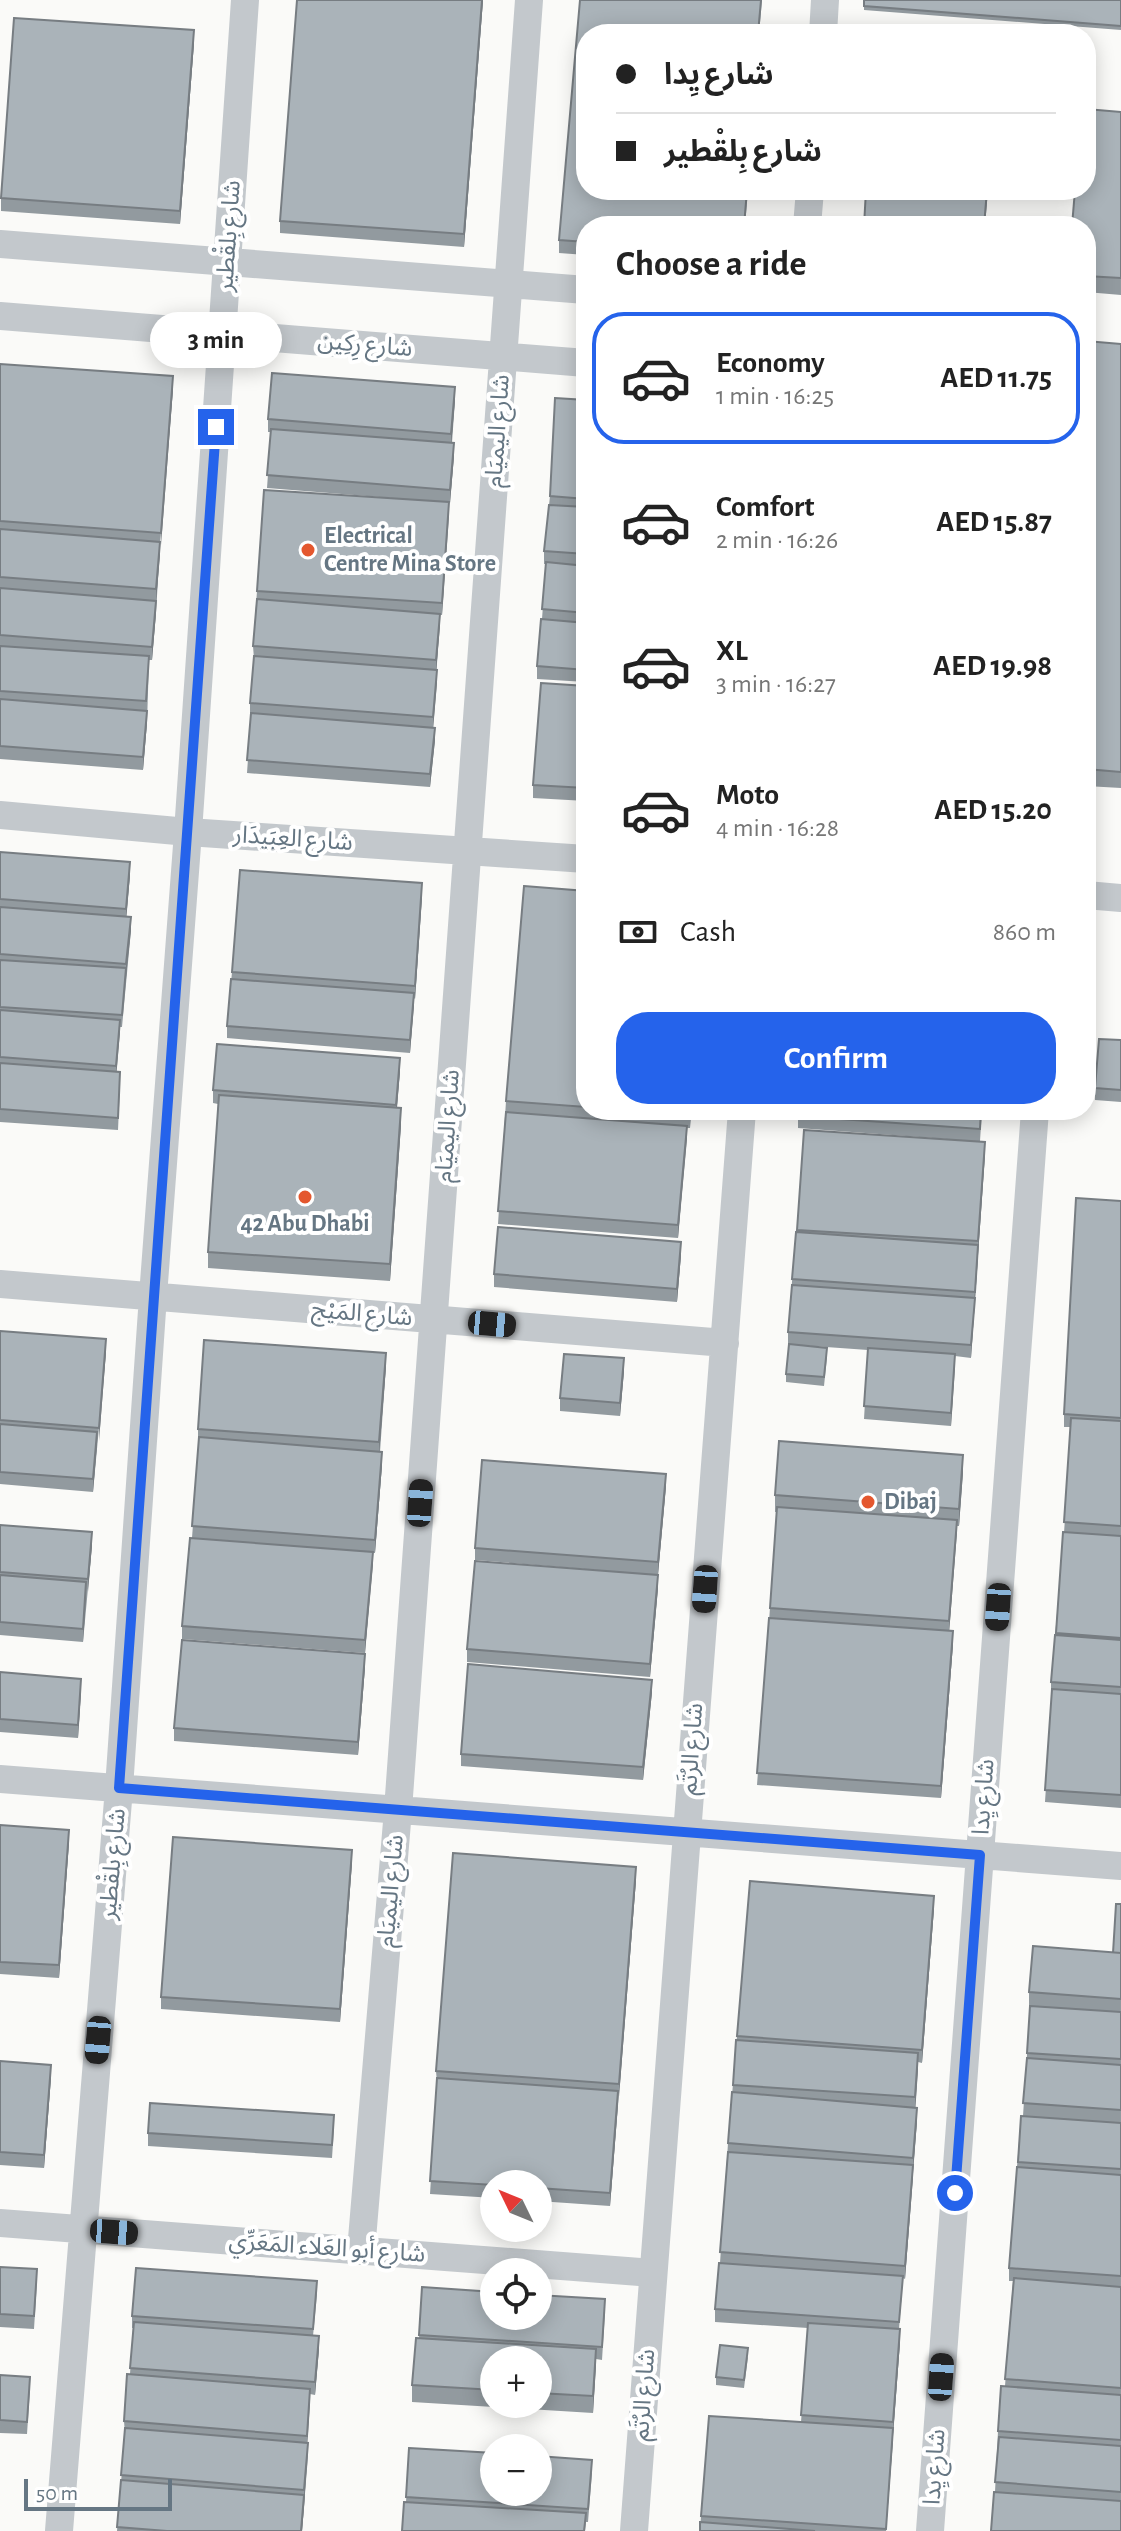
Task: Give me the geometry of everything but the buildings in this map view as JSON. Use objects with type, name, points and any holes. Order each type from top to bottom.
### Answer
[{"type":"street","name":"شارع بِلقْطير","points":[[59,2531],[119,1788],[245,0]]},
{"type":"street","name":"شارع اليميَام","points":[[361,2251],[398,1810],[529,0]]},
{"type":"street","points":[[824,24],[825,0]]},
{"type":"street","points":[[0,244],[576,289]]},
{"type":"street","name":"شارع رِكِين","points":[[0,316],[576,362]]},
{"type":"street","name":"شارع العِبَيدَار","points":[[0,815],[188,832],[576,858]]},
{"type":"street","points":[[1096,896],[1121,898]]},
{"type":"street","name":"شارع الرُتَم","points":[[634,2531],[741,1120]]},
{"type":"street","name":"شارع يِدا","points":[[930,2531],[1034,1120]]},
{"type":"street","name":"شارع المَيْج","points":[[0,1284],[725,1343]]},
{"type":"street","points":[[0,1779],[1121,1866]]},
{"type":"street","name":"شارع أبو العَلاء المَعَرِّي","points":[[0,2223],[653,2273]]},
{"type":"place","name":"Electrical Centre Mina Store","points":[[308,550]]},
{"type":"place","name":"42 Abu Dhabi","points":[[305,1197]]},
{"type":"place","name":"Dibaj","points":[[868,1502]]},
{"type":"route","points":[[216,427],[119,1788],[980,1855],[955,2193]]}]
